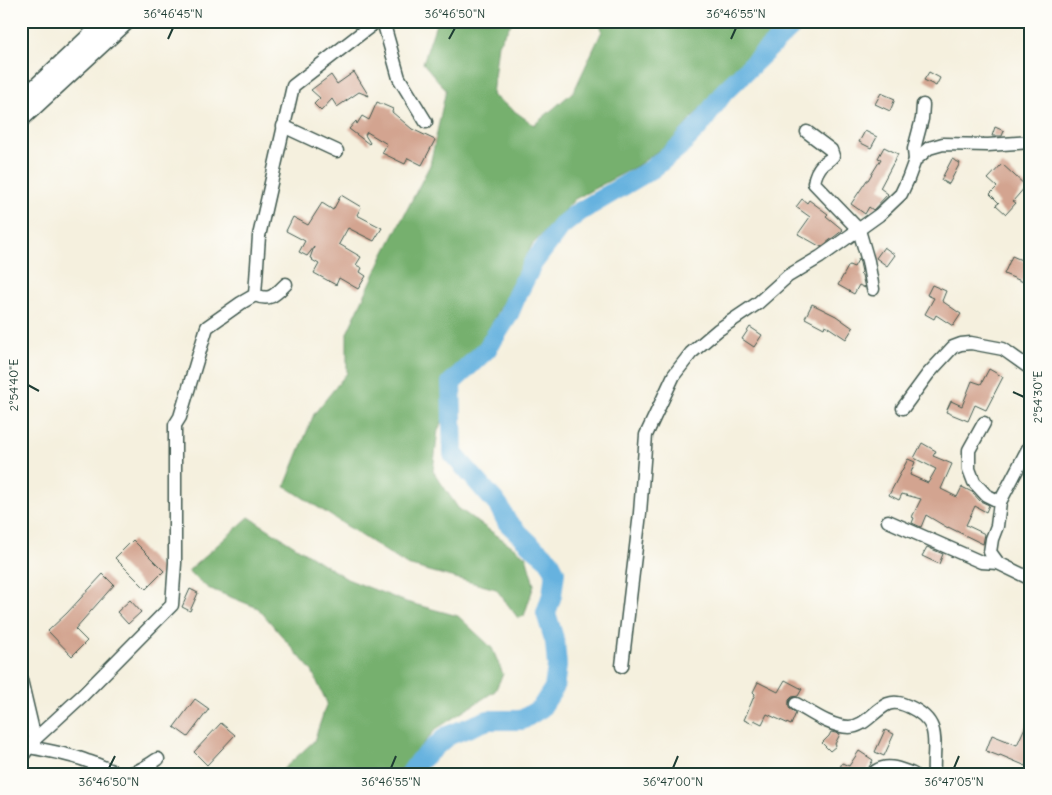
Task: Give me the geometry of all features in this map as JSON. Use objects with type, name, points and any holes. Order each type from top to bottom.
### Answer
[{"type":"main road","points":[[21,101],[106,21]]},
{"type":"main road","points":[[21,119],[127,21]]},
{"type":"street","points":[[255,295],[259,236],[293,86],[377,21]]},
{"type":"street","points":[[383,21],[399,78],[426,122]]},
{"type":"street","points":[[622,666],[640,513],[646,435],[674,375],[691,353],[718,330],[758,303],[788,276],[820,258],[880,215],[902,194],[915,160],[914,149],[922,119],[923,105]]},
{"type":"street","points":[[283,126],[338,151]]},
{"type":"street","points":[[806,132],[831,150],[833,156],[821,166],[816,174],[814,184],[859,230],[868,261],[873,289]]},
{"type":"street","points":[[915,160],[930,148],[943,144],[988,145],[1031,142]]},
{"type":"street","points":[[255,295],[262,299],[273,296],[286,284]]},
{"type":"street","points":[[21,758],[32,743],[83,695],[172,605],[175,563],[176,425],[207,327],[241,302],[255,295]]},
{"type":"street","points":[[903,408],[928,374],[953,347],[961,344],[970,343],[1003,349],[1031,369]]},
{"type":"street","points":[[984,423],[969,450],[969,469],[974,482],[986,495],[1000,502]]},
{"type":"street","points":[[998,563],[990,552],[997,526],[1000,502],[1031,443]]},
{"type":"street","points":[[888,521],[980,562],[998,563],[1031,579]]},
{"type":"street","points":[[21,680],[32,743]]},
{"type":"street","points":[[796,704],[836,725],[847,727],[856,726],[889,704],[898,702],[912,708],[927,718],[933,730],[935,740],[934,774]]},
{"type":"street","points":[[32,743],[98,764],[120,774]]},
{"type":"street","points":[[125,774],[131,774],[158,759]]},
{"type":"street","points":[[876,771],[882,767],[892,767],[914,774]]},
{"type":"green space","points":[[437,21],[513,21],[498,44],[492,95],[534,125],[574,91],[602,31],[600,21],[788,21],[724,81],[672,141],[637,166],[575,199],[532,245],[438,430],[433,471],[458,508],[526,556],[534,585],[524,616],[518,618],[496,589],[407,565],[285,486],[314,414],[347,373],[347,333],[383,256],[430,165],[446,90],[423,63]]},
{"type":"green space","points":[[249,517],[347,579],[406,602],[458,616],[492,648],[503,674],[495,691],[436,729],[397,774],[278,774],[314,741],[327,703],[312,671],[258,608],[208,588],[188,571]]},
{"type":"building","points":[[354,72],[369,96],[359,92],[337,107],[332,99],[321,111],[314,104],[320,98],[311,90],[331,75],[337,84]]},
{"type":"building","points":[[929,72],[940,78],[936,86],[924,80]]},
{"type":"building","points":[[881,93],[895,99],[890,111],[875,104]]},
{"type":"building","points":[[377,102],[393,109],[392,112],[412,129],[435,140],[422,165],[408,158],[405,164],[382,153],[387,144],[367,132],[365,135],[369,144],[349,129],[356,121],[357,124],[362,116],[369,120]]},
{"type":"building","points":[[995,127],[1004,131],[1002,136],[992,136]]},
{"type":"building","points":[[865,131],[877,137],[871,148],[859,142]]},
{"type":"building","points":[[884,147],[898,154],[880,188],[888,194],[873,210],[869,207],[865,214],[851,204],[881,159],[878,158]]},
{"type":"building","points":[[952,159],[960,163],[949,184],[941,180]]},
{"type":"building","points":[[1002,164],[1026,186],[1013,201],[1016,203],[1006,214],[996,205],[999,203],[990,194],[997,187],[988,179]]},
{"type":"building","points":[[341,195],[361,207],[357,215],[382,228],[374,241],[348,228],[339,244],[361,257],[356,265],[362,268],[360,272],[366,276],[358,289],[339,278],[336,285],[314,273],[319,264],[310,258],[314,247],[307,256],[299,252],[305,241],[286,231],[293,217],[308,225],[322,203],[333,210]]},
{"type":"building","points":[[802,199],[807,203],[809,200],[828,214],[826,216],[843,230],[821,247],[798,234],[810,217],[796,207]]},
{"type":"building","points":[[884,247],[895,255],[887,266],[876,258]]},
{"type":"building","points":[[1012,256],[1031,264],[1031,273],[1026,283],[1004,274]]},
{"type":"building","points":[[859,258],[862,272],[860,274],[862,275],[865,288],[859,285],[854,294],[838,285],[849,265],[854,267]]},
{"type":"building","points":[[932,285],[946,291],[942,301],[961,314],[953,326],[936,315],[934,319],[925,314],[934,298],[927,295]]},
{"type":"building","points":[[812,304],[836,316],[853,328],[846,339],[825,325],[824,328],[805,318]]},
{"type":"building","points":[[750,327],[762,335],[754,347],[742,339]]},
{"type":"building","points":[[989,369],[1003,377],[986,410],[975,405],[968,421],[946,412],[951,401],[962,406],[972,381],[981,384]]},
{"type":"building","points":[[922,443],[936,451],[933,456],[952,464],[941,489],[957,497],[962,487],[972,492],[980,501],[989,505],[986,512],[975,506],[966,525],[985,534],[983,544],[948,528],[926,515],[921,527],[912,523],[914,518],[912,517],[921,499],[902,494],[899,500],[889,495],[908,459],[915,462],[910,475],[928,483],[936,469],[914,458]]},
{"type":"building","points":[[133,540],[164,571],[146,589],[115,558]]},
{"type":"building","points":[[927,547],[943,554],[939,564],[922,556]]},
{"type":"building","points":[[103,574],[114,585],[75,629],[87,641],[72,656],[48,631]]},
{"type":"building","points":[[190,589],[198,593],[190,611],[182,607]]},
{"type":"building","points":[[130,600],[141,612],[128,624],[117,612]]},
{"type":"building","points":[[785,680],[802,689],[798,696],[792,697],[789,700],[789,708],[796,713],[791,725],[767,714],[762,724],[754,720],[753,724],[744,720],[758,682],[778,692]]},
{"type":"building","points":[[195,699],[209,709],[188,737],[174,727]]},
{"type":"building","points":[[1031,714],[1031,756],[1026,766],[986,751],[992,735],[1017,745]]},
{"type":"building","points":[[221,723],[235,735],[207,765],[194,752]]},
{"type":"building","points":[[885,730],[894,734],[884,756],[875,752]]},
{"type":"building","points":[[831,732],[840,734],[835,744],[836,746],[830,751],[822,743]]},
{"type":"building","points":[[859,751],[873,760],[867,774],[837,774],[842,763],[849,766]]},
{"type":"waterway","points":[[410,774],[419,761],[447,736],[488,720],[522,720],[541,708],[554,688],[557,666],[555,642],[546,613],[552,595],[555,572],[549,560],[507,522],[499,506],[453,454],[451,383],[487,349],[508,316],[533,263],[561,226],[579,212],[652,169],[680,146],[701,124],[724,92],[797,21]]}]
